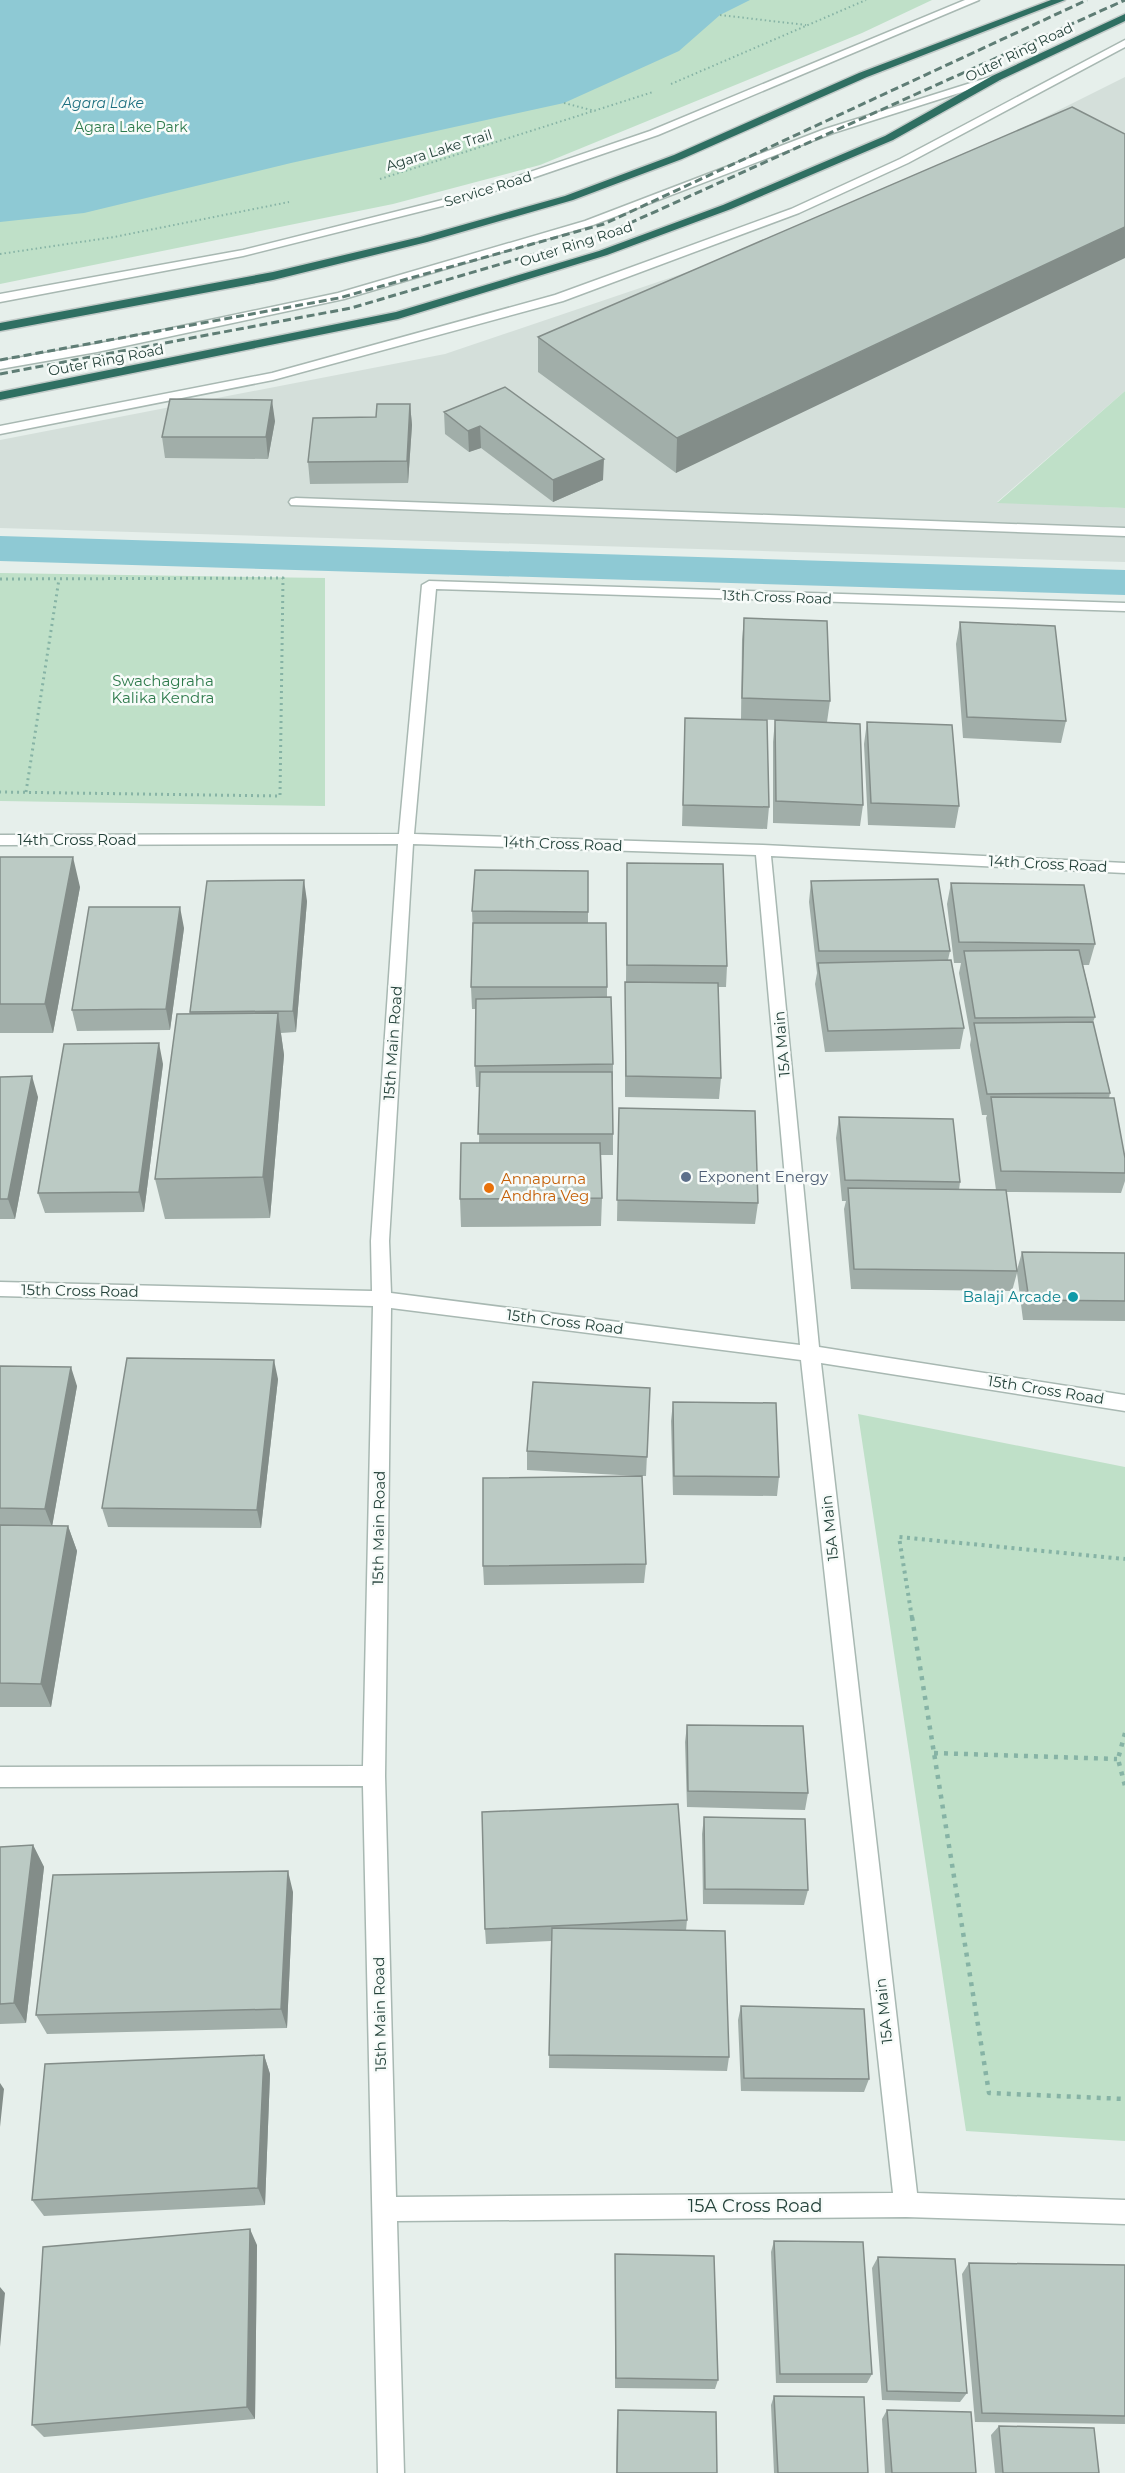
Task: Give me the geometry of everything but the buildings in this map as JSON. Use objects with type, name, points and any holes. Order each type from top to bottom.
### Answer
[{"type":"highway","name":"Outer Ring Road","points":[[0,327],[273,276],[423,240],[569,198],[678,157],[863,75],[1060,0]]},
{"type":"highway","name":"Outer Ring Road","points":[[0,396],[398,315],[603,253],[727,207],[889,138],[996,78],[1125,17]]},
{"type":"street","name":"Service Road","points":[[0,298],[243,253],[470,196],[654,133],[974,0]]},
{"type":"street","points":[[0,430],[273,376],[560,298],[677,256],[825,197],[904,161],[1125,43]]},
{"type":"street","points":[[0,365],[97,348],[340,296],[589,223],[829,131],[996,78]]},
{"type":"street","points":[[296,501],[1125,532]]},
{"type":"street","name":"13th Cross Road","points":[[429,585],[1125,607]]},
{"type":"street","name":"15th Main Road","points":[[391,2473],[374,1776],[383,1346],[380,1241],[406,839],[429,585]]},
{"type":"street","name":"14th Cross Road","points":[[0,840],[406,839],[763,850],[1125,868]]},
{"type":"street","name":"15A Main","points":[[763,850],[814,1394],[906,2205]]},
{"type":"street","name":"15th Cross Road","points":[[0,1289],[380,1299],[812,1354],[1125,1403]]},
{"type":"street","points":[[0,1777],[374,1776]]},
{"type":"street","name":"15A Cross Road","points":[[385,2209],[906,2205],[1125,2212]]},
{"type":"path","points":[[663,87],[866,0]]},
{"type":"path","points":[[720,15],[807,25]]},
{"type":"path","name":"Agara Lake Trail","points":[[377,180],[652,92]]},
{"type":"path","points":[[564,103],[595,111]]},
{"type":"path","points":[[0,254],[114,237],[289,202]]},
{"type":"path","points":[[0,579],[283,578],[279,796],[0,792]]},
{"type":"path","points":[[26,792],[59,579]]},
{"type":"path","points":[[1125,1559],[899,1537],[989,2094],[1125,2098]]},
{"type":"path","points":[[1125,1732],[1117,1751],[1119,1774],[1125,1786]]},
{"type":"path","points":[[934,1753],[1117,1759]]},
{"type":"shaded area","points":[[1125,77],[1125,391],[997,502],[1125,508],[1125,562],[0,528],[0,440],[445,354],[835,222]]},
{"type":"green space","name":"Agara Lake","points":[[0,0],[932,0],[862,33],[540,165],[393,204],[0,284]]},
{"type":"green space","points":[[1125,391],[1125,508],[997,503]]},
{"type":"green space","name":"Swachagraha Kalika Kendra","points":[[0,573],[325,578],[325,806],[0,801]]},
{"type":"green space","points":[[858,1414],[1125,1467],[1125,2141],[966,2131]]},
{"type":"water","name":"Agara Lake","points":[[0,0],[750,0],[720,15],[679,51],[564,103],[291,163],[84,213],[0,222]]},
{"type":"water","points":[[0,536],[1125,570],[1125,595],[0,561]]},
{"type":"railway","points":[[0,360],[339,298],[604,224],[1087,0]]},
{"type":"railway","points":[[0,374],[351,308],[610,232],[1125,0]]},
{"type":"place","name":"Exponent Energy","points":[[686,1177]]},
{"type":"place","name":"Annapurna Andhra Veg","points":[[489,1188]]},
{"type":"place","name":"Balaji Arcade","points":[[1073,1297]]},
{"type":"park label","name":"Agara Lake Park","points":[[131,127]]}]
